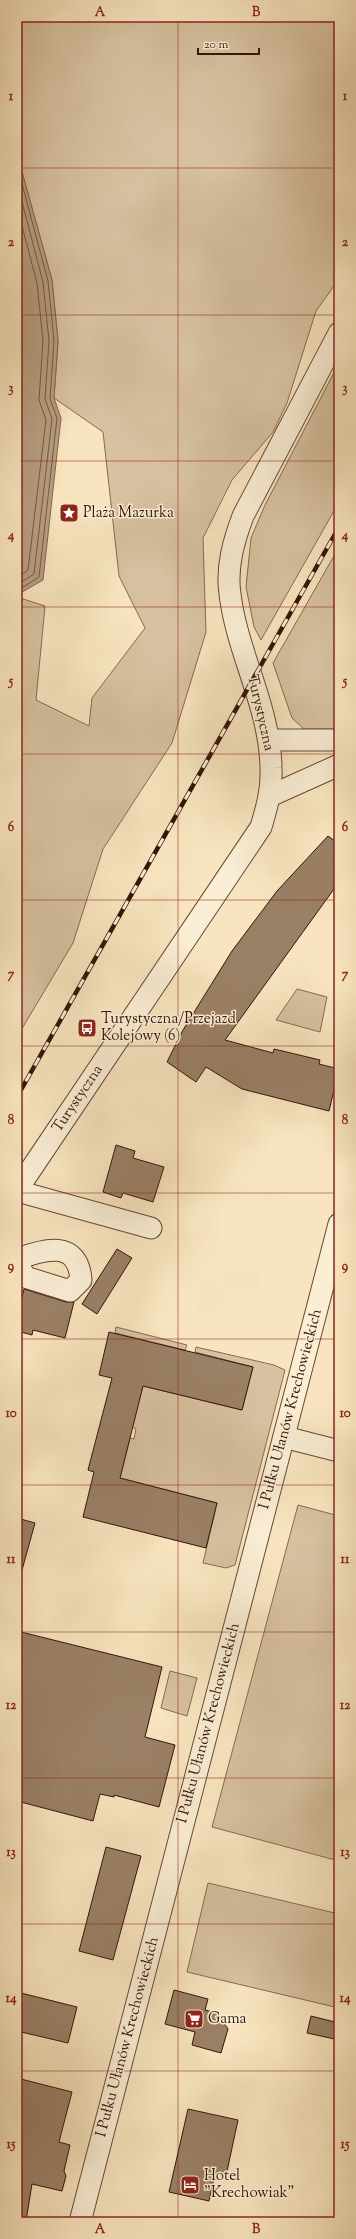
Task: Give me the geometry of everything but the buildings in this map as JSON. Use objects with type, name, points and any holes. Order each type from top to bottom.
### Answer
[{"type":"street","name":"Turystyczna","points":[[17,1191],[153,985],[245,853],[261,827],[270,796],[272,768],[269,740],[261,704],[245,653],[229,593],[230,564],[234,540],[243,516],[339,333]]},
{"type":"street","points":[[269,740],[339,740]]},
{"type":"street","points":[[270,796],[339,765]]},
{"type":"street","points":[[17,1191],[151,1228]]},
{"type":"street","name":"I Pułku Ułanów Krechowieckich","points":[[80,2222],[339,1224]]},
{"type":"street","points":[[284,1437],[339,1451]]},
{"type":"shaded area","points":[[17,17],[339,17],[339,279],[316,311],[287,403],[273,432],[232,480],[203,538],[206,632],[172,743],[103,849],[73,943],[17,1037],[17,597],[45,606],[36,700],[89,726],[92,698],[145,628],[119,576],[103,432],[54,398],[58,341],[52,280],[17,154]]},
{"type":"shaded area","points":[[339,363],[339,502],[261,640],[254,627],[246,587],[251,538],[265,505]]},
{"type":"shaded area","points":[[339,547],[339,729],[304,729],[292,718],[273,663]]},
{"type":"shaded area","points":[[297,989],[327,997],[320,1032],[276,1020]]},
{"type":"shaded area","points":[[116,1327],[187,1345],[185,1350],[115,1333]]},
{"type":"shaded area","points":[[196,1347],[274,1365],[285,1370],[235,1565],[226,1568],[203,1563],[217,1503],[120,1478],[130,1438],[134,1439],[136,1429],[132,1427],[143,1386],[242,1410],[253,1367],[195,1352]]},
{"type":"shaded area","points":[[298,1505],[339,1516],[339,1861],[212,1827]]},
{"type":"shaded area","points":[[170,1671],[197,1678],[187,1716],[161,1708]]},
{"type":"shaded area","points":[[208,1883],[339,1914],[339,2008],[187,1972]]},
{"type":"water","points":[[17,154],[52,280],[58,341],[54,398],[61,418],[43,580],[17,595]]},
{"type":"railway","points":[[17,1097],[339,527]]},
{"type":"place","name":"Plaża Mazurka","points":[[69,513]]},
{"type":"place","name":"Turystyczna/Przejazd Kolejowy (6)","points":[[87,1028]]},
{"type":"place","name":"Gama","points":[[194,2019]]},
{"type":"place","name":"Hotel \"Krechowiak\"","points":[[190,2185]]}]
